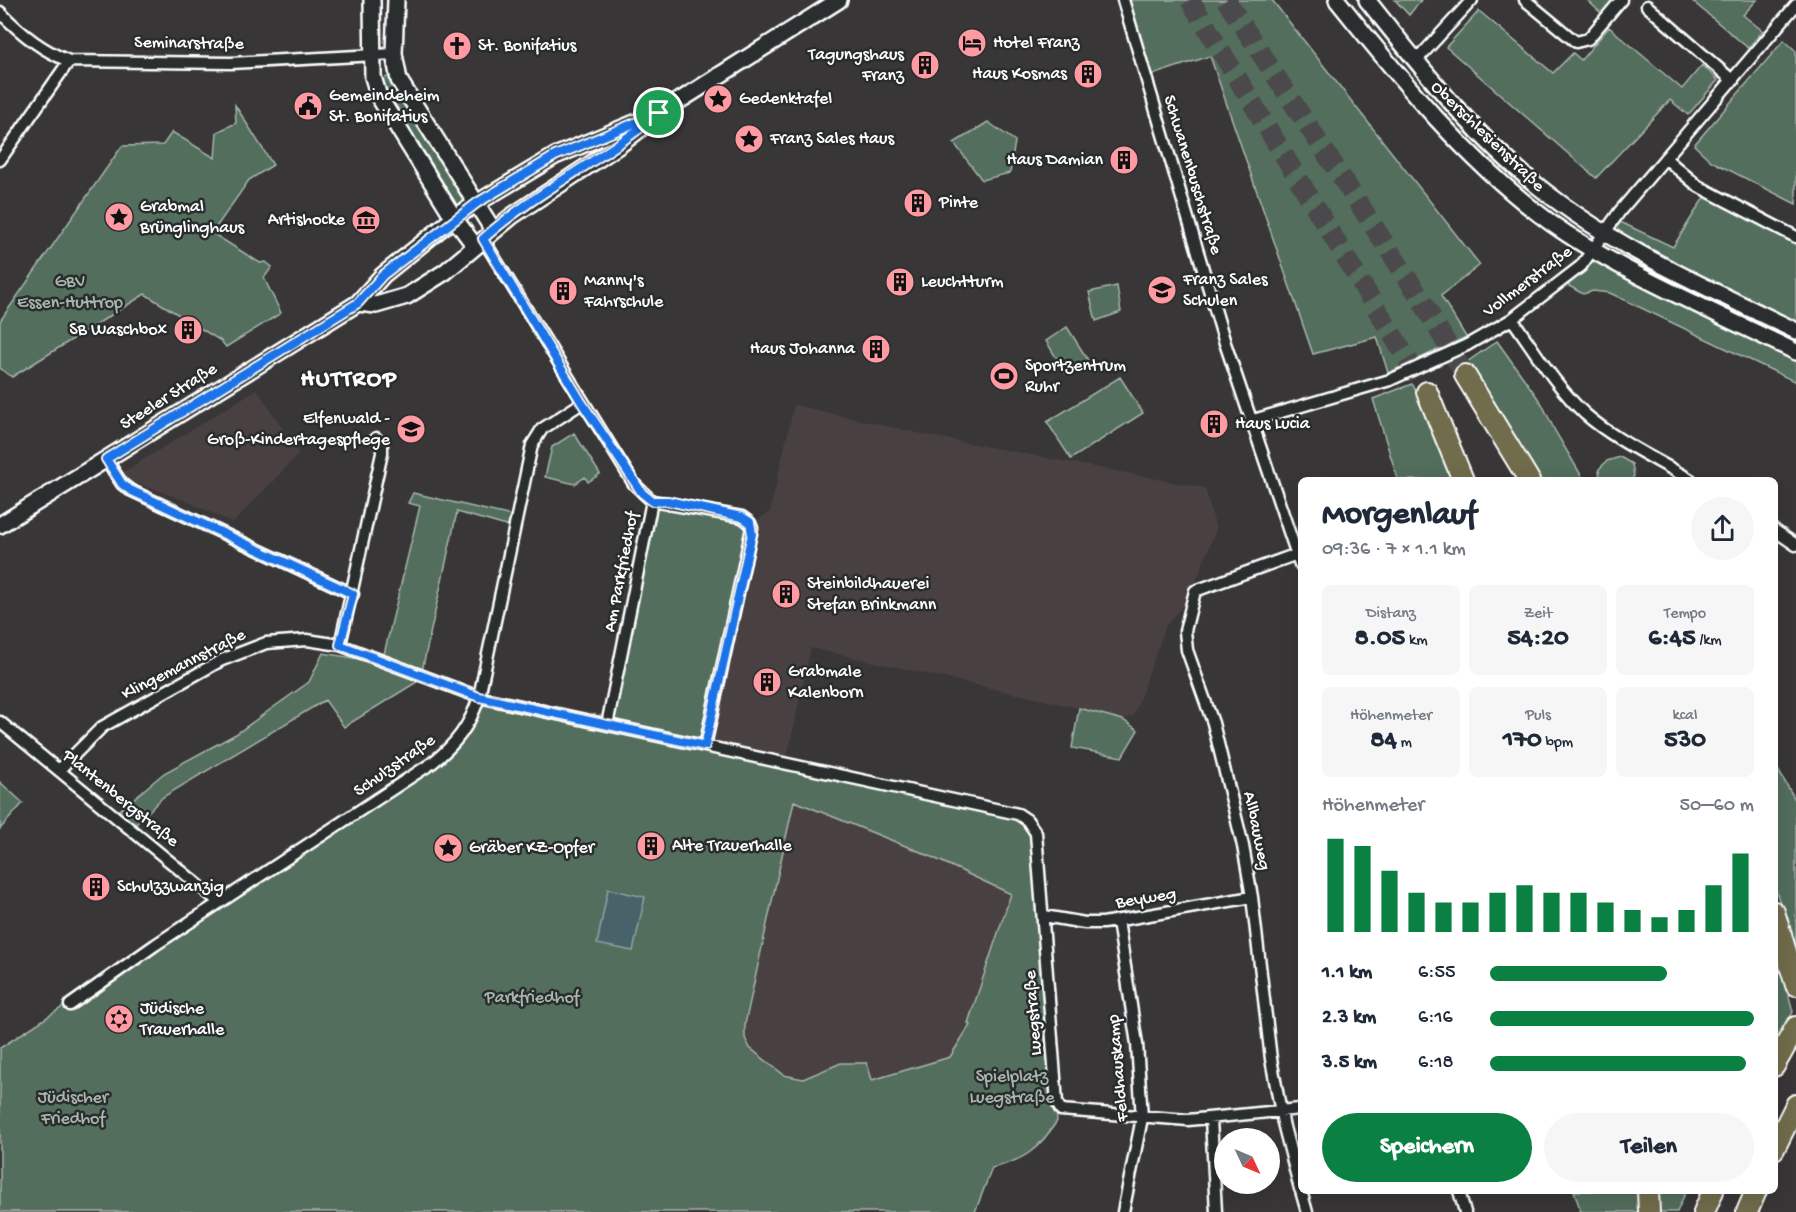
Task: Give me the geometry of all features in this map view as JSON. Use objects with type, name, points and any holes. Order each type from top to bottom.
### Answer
[{"type":"highway","points":[[1465,375],[1527,477]]},
{"type":"highway","points":[[1427,392],[1462,477]]},
{"type":"highway","points":[[1778,925],[1796,985]]},
{"type":"highway","points":[[1778,1058],[1796,1027]]},
{"type":"highway","points":[[1778,1141],[1796,1105]]},
{"type":"highway","points":[[1648,1194],[1649,1212]]},
{"type":"highway","points":[[1704,1212],[1712,1194]]},
{"type":"highway","points":[[1747,1212],[1755,1194]]},
{"type":"main road","points":[[372,0],[373,77],[378,97],[454,218],[484,238]]},
{"type":"main road","points":[[396,0],[394,54],[399,80],[477,203],[484,238]]},
{"type":"main road","name":"Steeler Straße","points":[[358,303],[376,305],[406,296],[445,272],[484,238],[618,146],[659,113],[839,0]]},
{"type":"main road","name":"Oberschlesienstraße","points":[[1337,0],[1432,114],[1501,182],[1551,223],[1594,250],[1796,352]]},
{"type":"main road","name":"Oberschlesienstraße","points":[[1367,0],[1416,61],[1486,141],[1519,171],[1605,233],[1796,331]]},
{"type":"main road","name":"Steeler Straße","points":[[0,525],[358,303],[383,275],[454,218],[477,203],[555,156],[659,113]]},
{"type":"street","name":"Schwanenbuschstraße","points":[[1123,0],[1250,421],[1298,556]]},
{"type":"street","points":[[1416,61],[1472,0]]},
{"type":"street","points":[[1525,0],[1570,39],[1582,42],[1588,39],[1621,0]]},
{"type":"street","name":"Vollmerstraße","points":[[1250,421],[1390,381],[1467,345],[1512,318],[1576,270],[1594,250],[1613,219],[1796,5]]},
{"type":"street","points":[[1647,6],[1733,81]]},
{"type":"street","name":"Seminarstraße","points":[[0,12],[30,38],[56,56],[69,61],[231,63],[394,54]]},
{"type":"street","points":[[0,160],[69,61]]},
{"type":"street","points":[[1665,158],[1698,186],[1796,237]]},
{"type":"street","points":[[484,238],[582,403],[634,484],[652,501]]},
{"type":"street","points":[[1512,318],[1567,395],[1584,413],[1624,441],[1686,477]]},
{"type":"street","name":"Schulzstraße","points":[[70,1005],[219,902],[443,755],[466,729],[479,697],[532,445],[542,429],[582,403]]},
{"type":"street","points":[[340,645],[353,594],[382,453],[376,438]]},
{"type":"street","points":[[106,459],[122,484],[130,490],[353,594]]},
{"type":"street","name":"Am Parkfriedhof","points":[[607,725],[652,501],[668,501],[742,517],[750,522],[752,528],[705,746]]},
{"type":"street","points":[[1778,534],[1796,545]]},
{"type":"street","name":"Allbauweg","points":[[1298,559],[1202,587],[1192,597],[1185,640],[1223,758],[1252,897],[1271,1059],[1281,1113],[1298,1178]]},
{"type":"street","name":"Klingemannstraße","points":[[58,770],[102,727],[231,656],[266,643],[291,640],[340,645],[479,697]]},
{"type":"street","points":[[479,697],[705,746]]},
{"type":"street","name":"Plantenbergstraße","points":[[0,722],[219,902]]},
{"type":"street","name":"Luegstraße","points":[[705,746],[1018,814],[1027,820],[1036,834],[1057,1103],[1061,1110],[1142,1118],[1211,1119],[1281,1113],[1298,1109]]},
{"type":"street","name":"Beyweg","points":[[1044,916],[1085,923],[1118,921],[1252,897]]},
{"type":"street","name":"Feldhauskamp","points":[[1118,921],[1137,1044],[1142,1118],[1123,1212]]},
{"type":"street","points":[[1211,1119],[1216,1212]]},
{"type":"street","name":"Allbauweg","points":[[1302,1194],[1307,1212]]},
{"type":"street","points":[[1460,1194],[1465,1212]]},
{"type":"shaded area","points":[[257,389],[299,454],[233,523],[184,500],[117,476]]},
{"type":"shaded area","points":[[794,405],[931,436],[1205,488],[1216,529],[1196,582],[1199,588],[1166,625],[1134,715],[1123,720],[811,648],[786,762],[706,745],[754,523],[770,511]]},
{"type":"shaded area","points":[[793,801],[923,853],[1011,894],[968,1023],[970,1024],[950,1057],[871,1081],[867,1063],[841,1063],[803,1079],[784,1075],[750,1048],[746,1038],[745,1024]]},
{"type":"green space","points":[[1124,0],[1272,0],[1480,265],[1441,296],[1466,337],[1388,373],[1377,337],[1313,354],[1210,56],[1146,77]]},
{"type":"green space","points":[[1395,0],[1421,0],[1409,15]]},
{"type":"green space","points":[[1587,0],[1614,0],[1602,14]]},
{"type":"green space","points":[[1691,0],[1757,0],[1743,15],[1763,31],[1748,48]]},
{"type":"green space","points":[[1479,11],[1553,73],[1573,53],[1581,60],[1609,27],[1682,89],[1702,65],[1718,80],[1688,115],[1670,100],[1596,178],[1446,47]]},
{"type":"green space","points":[[1784,40],[1796,51],[1796,204],[1711,161],[1694,145]]},
{"type":"green space","points":[[390,75],[465,190],[469,200],[458,207],[381,81]]},
{"type":"green space","name":"GBV Essen-Huttrop","points":[[235,105],[273,165],[249,180],[212,233],[260,263],[266,262],[272,267],[264,278],[281,313],[226,347],[221,341],[145,294],[12,377],[0,368],[0,321],[122,146],[163,145],[172,132],[215,158],[217,132],[236,123]]},
{"type":"green space","points":[[988,122],[1015,141],[1010,173],[982,180],[954,143]]},
{"type":"green space","points":[[1708,191],[1796,238],[1796,330],[1606,233],[1614,219],[1673,247]]},
{"type":"green space","points":[[1594,250],[1639,273],[1647,258],[1796,332],[1796,382],[1610,293],[1593,291],[1583,294],[1562,282]]},
{"type":"green space","points":[[1117,286],[1121,312],[1096,321],[1089,292]]},
{"type":"green space","points":[[1067,327],[1088,360],[1066,374],[1046,341]]},
{"type":"green space","points":[[1497,341],[1542,404],[1582,477],[1536,477],[1467,362]]},
{"type":"green space","points":[[1120,377],[1143,413],[1071,459],[1047,422]]},
{"type":"green space","points":[[1412,384],[1451,477],[1397,477],[1373,399]]},
{"type":"green space","points":[[574,433],[600,474],[588,482],[585,477],[575,484],[545,477],[552,447]]},
{"type":"green space","points":[[1620,457],[1632,464],[1634,476],[1600,477],[1599,469],[1607,461]]},
{"type":"green space","points":[[413,493],[512,516],[510,527],[457,512],[420,680],[344,727],[325,700],[163,797],[132,828],[115,814],[164,773],[236,734],[309,682],[323,653],[371,661],[384,654],[420,506],[408,503]]},
{"type":"green space","points":[[653,501],[748,522],[705,745],[608,725]]},
{"type":"green space","name":"Parkfriedhof","points":[[480,698],[1018,817],[1032,828],[1057,1121],[1044,1139],[1030,1152],[1014,1161],[992,1168],[975,1212],[0,1212],[0,1048],[434,764]],"holes":[[[794,801],[923,853],[1011,894],[968,1023],[970,1025],[950,1057],[872,1080],[867,1063],[841,1063],[803,1079],[784,1075],[750,1048],[745,1038],[745,1024]]]},
{"type":"green space","points":[[1079,708],[1123,720],[1138,730],[1122,757],[1072,748]]},
{"type":"green space","points":[[1778,770],[1796,801],[1796,949],[1778,897]]},
{"type":"green space","points":[[0,782],[23,803],[0,829]]},
{"type":"green space","points":[[1778,954],[1793,1012],[1778,1039]]},
{"type":"green space","points":[[1575,1194],[1637,1194],[1638,1212],[1581,1212]]},
{"type":"green space","points":[[1658,1194],[1685,1194],[1677,1212],[1659,1212]]},
{"type":"water","points":[[608,889],[645,897],[633,951],[597,944]]},
{"type":"tunnel","points":[[1190,0],[1427,392]]},
{"type":"tunnel","points":[[1226,0],[1419,296],[1465,375]]},
{"type":"place","name":"Hotel Franz","points":[[972,43]]},
{"type":"place","name":"St. Bonifatius","points":[[457,46]]},
{"type":"place","name":"Tagungshaus Franz","points":[[925,65]]},
{"type":"place","name":"Haus Kosmas","points":[[1088,74]]},
{"type":"place","name":"Gedenktafel","points":[[718,99]]},
{"type":"place","name":"Gemeindeheim St. Bonifatius","points":[[308,106]]},
{"type":"place","name":"Franz Sales Haus","points":[[749,139]]},
{"type":"place","name":"Haus Damian","points":[[1124,160]]},
{"type":"place","name":"Pinte","points":[[918,203]]},
{"type":"place","name":"Grabmal Brünglinghaus","points":[[119,217]]},
{"type":"place","name":"Artishocke","points":[[366,220]]},
{"type":"place","name":"Leuchtturm","points":[[900,282]]},
{"type":"place","name":"Franz Sales Schulen","points":[[1162,290]]},
{"type":"place","name":"Manny's Fahrschule","points":[[563,291]]},
{"type":"place","name":"SB Waschbox","points":[[188,330]]},
{"type":"place","name":"Haus Johanna","points":[[876,349]]},
{"type":"place","name":"Sportzentrum Ruhr","points":[[1004,376]]},
{"type":"place","name":"Haus Lucia","points":[[1214,424]]},
{"type":"place","name":"Elfenwald - Groß-Kindertagespflege","points":[[411,429]]},
{"type":"place","name":"Steinbildhauerei Stefan Brinkmann","points":[[786,594]]},
{"type":"place","name":"Grabmale Kalenborn","points":[[767,682]]},
{"type":"place","name":"Alte Trauerhalle","points":[[651,846]]},
{"type":"place","name":"Gräber KZ-Opfer","points":[[448,848]]},
{"type":"place","name":"Schulzzwanzig","points":[[96,887]]},
{"type":"place","name":"Jüdische Trauerhalle","points":[[119,1019]]},
{"type":"district","name":"HUTTROP","points":[[349,380]]},
{"type":"route","points":[[659,113],[618,146],[515,214],[483,239],[582,403],[642,493],[652,501],[668,501],[742,517],[750,522],[752,534],[705,746],[479,697],[340,645],[353,594],[264,555],[130,490],[119,480],[106,459],[358,303],[383,275],[454,218],[555,156],[659,113]]},
{"type":"park label","name":"Spielplatz Luegstraße","points":[[1012,1087]]},
{"type":"park label","name":"Jüdischer Friedhof","points":[[73,1108]]}]
